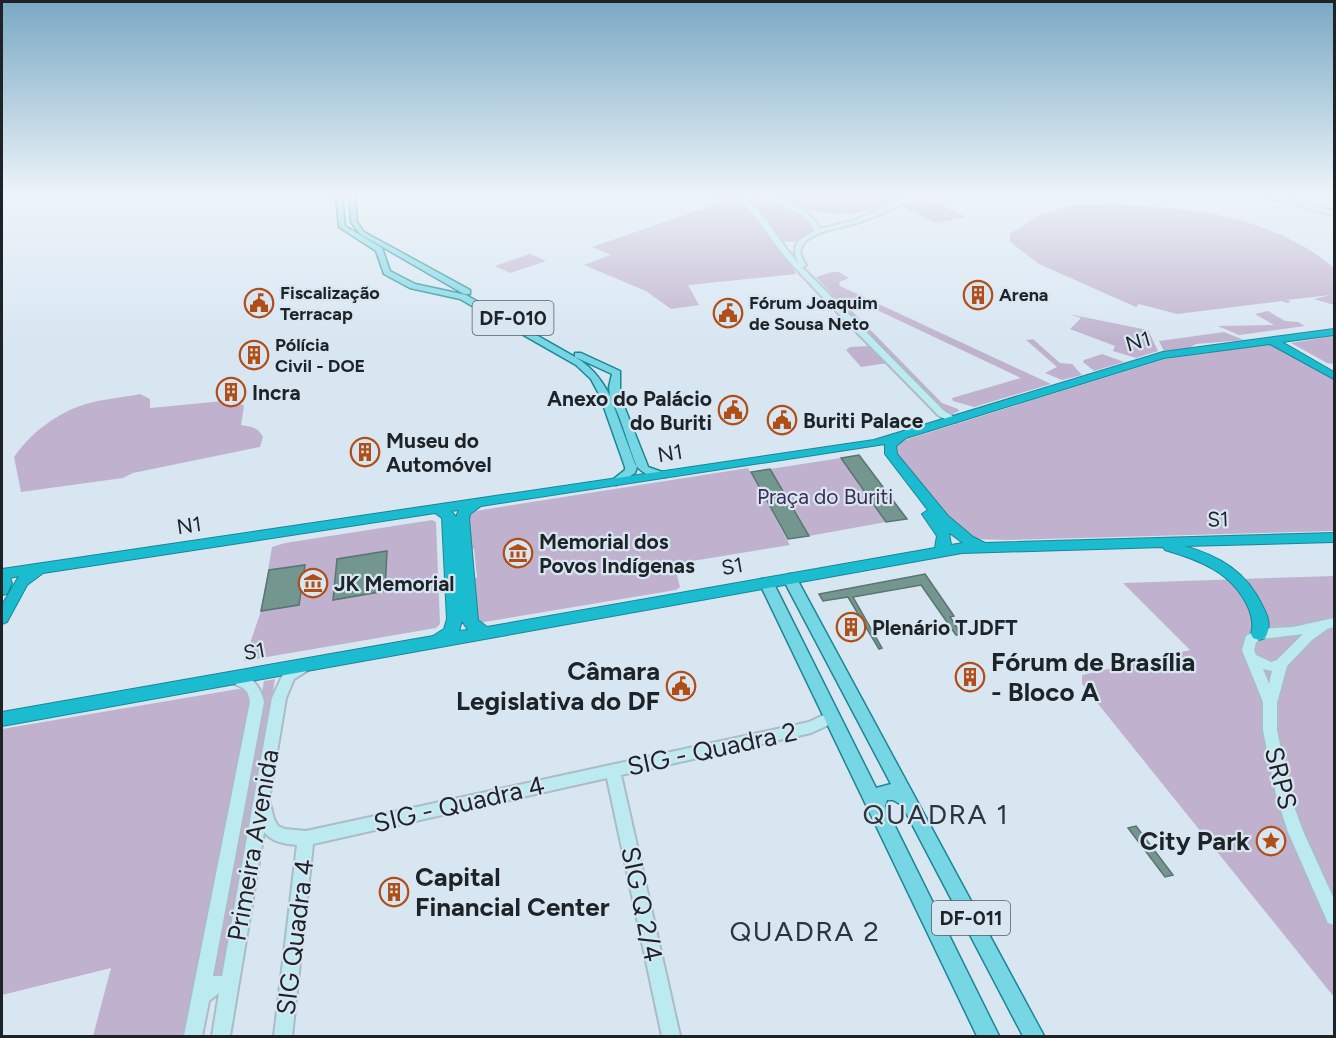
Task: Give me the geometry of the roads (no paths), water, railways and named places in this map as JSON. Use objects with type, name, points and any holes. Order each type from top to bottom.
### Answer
[{"type":"highway","name":"N1","points":[[2,576],[862,446],[901,436],[946,418],[1163,355],[1335,332]]},
{"type":"highway","points":[[1275,339],[1335,369]]},
{"type":"highway","points":[[1302,354],[1335,376]]},
{"type":"highway","points":[[901,436],[890,445],[891,454],[954,530],[968,541],[984,546]]},
{"type":"highway","points":[[862,446],[873,449],[883,456],[931,516],[945,536],[945,545],[941,551]]},
{"type":"highway","points":[[477,503],[464,512],[462,519],[470,617],[474,627],[484,633]]},
{"type":"highway","points":[[438,509],[449,516],[455,619],[451,632],[438,641]]},
{"type":"highway","name":"S1","points":[[2,719],[941,551],[984,546],[1335,537]]},
{"type":"highway","points":[[1156,543],[1210,559],[1234,574],[1250,594],[1260,615],[1262,628],[1259,634]]},
{"type":"highway","points":[[2,618],[25,578],[44,568]]},
{"type":"highway","points":[[2,576],[5,583],[2,590]]},
{"type":"main road","name":"DF-010","points":[[370,244],[379,250],[384,258],[385,269],[406,284],[463,297],[571,357],[595,378],[605,396],[632,471],[616,482]]},
{"type":"main road","name":"DF-010","points":[[382,244],[589,361],[615,371],[617,378]]},
{"type":"main road","points":[[779,244],[946,418]]},
{"type":"main road","points":[[800,244],[797,250],[797,257],[830,297]]},
{"type":"main road","points":[[384,258],[393,260],[401,255]]},
{"type":"main road","points":[[441,291],[438,289],[441,285],[453,284]]},
{"type":"main road","points":[[595,378],[608,381],[617,378]]},
{"type":"main road","points":[[617,378],[614,387],[615,396],[641,464],[644,469],[661,475]]},
{"type":"main road","name":"DF-011","points":[[790,579],[1034,1036]]},
{"type":"main road","name":"DF-011","points":[[766,582],[988,1036]]},
{"type":"main road","name":"SRPS","points":[[1259,634],[1284,633],[1329,624]]},
{"type":"main road","name":"SRPS","points":[[1329,624],[1308,637],[1281,664],[1270,703],[1270,730],[1283,795],[1310,867],[1335,917]]},
{"type":"main road","points":[[1259,634],[1248,643],[1251,657],[1270,667],[1281,664]]},
{"type":"main road","name":"SRPS","points":[[1251,657],[1270,703]]},
{"type":"main road","name":"Primeira Avenida","points":[[221,1036],[227,989],[281,691],[289,676],[306,665]]},
{"type":"main road","name":"Primeira Avenida","points":[[193,1036],[257,702],[249,684],[233,678]]},
{"type":"main road","name":"SIG - Quadra 2","points":[[613,771],[835,723]]},
{"type":"main road","name":"SIG - Quadra 4","points":[[261,798],[271,832],[281,837],[306,838],[613,771]]},
{"type":"main road","name":"SIG Q 2/4","points":[[613,771],[671,1036]]},
{"type":"main road","points":[[876,807],[877,797],[887,791],[898,793],[908,800]]},
{"type":"main road","name":"SIG Quadra 4","points":[[283,1036],[306,838]]},
{"type":"main road","points":[[202,995],[216,984],[224,985],[227,989]]},
{"type":"place","name":"Arena","points":[[978,295]]},
{"type":"place","name":"Fiscalização Terracap","points":[[259,303]]},
{"type":"place","name":"Fórum Joaquim de Sousa Neto","points":[[728,313]]},
{"type":"place","name":"Pólícia Civil - DOE","points":[[254,355]]},
{"type":"place","name":"Incra","points":[[231,392]]},
{"type":"place","name":"Anexo do Palácio do Buriti","points":[[733,410]]},
{"type":"place","name":"Buriti Palace","points":[[782,420]]},
{"type":"place","name":"Museu do Automóvel","points":[[365,452]]},
{"type":"place","name":"Memorial dos Povos Indígenas","points":[[518,553]]},
{"type":"place","name":"JK Memorial","points":[[313,583]]},
{"type":"place","name":"Plenário TJDFT","points":[[851,627]]},
{"type":"place","name":"Fórum de Brasília - Bloco A","points":[[970,677]]},
{"type":"place","name":"Câmara Legislativa do DF","points":[[681,686]]},
{"type":"place","name":"City Park","points":[[1271,841]]},
{"type":"place","name":"Capital Financial Center","points":[[394,892]]},
{"type":"district","name":"QUADRA 1","points":[[936,814]]},
{"type":"district","name":"QUADRA 2","points":[[805,931]]},
{"type":"park label","name":"Praça do Buriti","points":[[825,496]]}]
